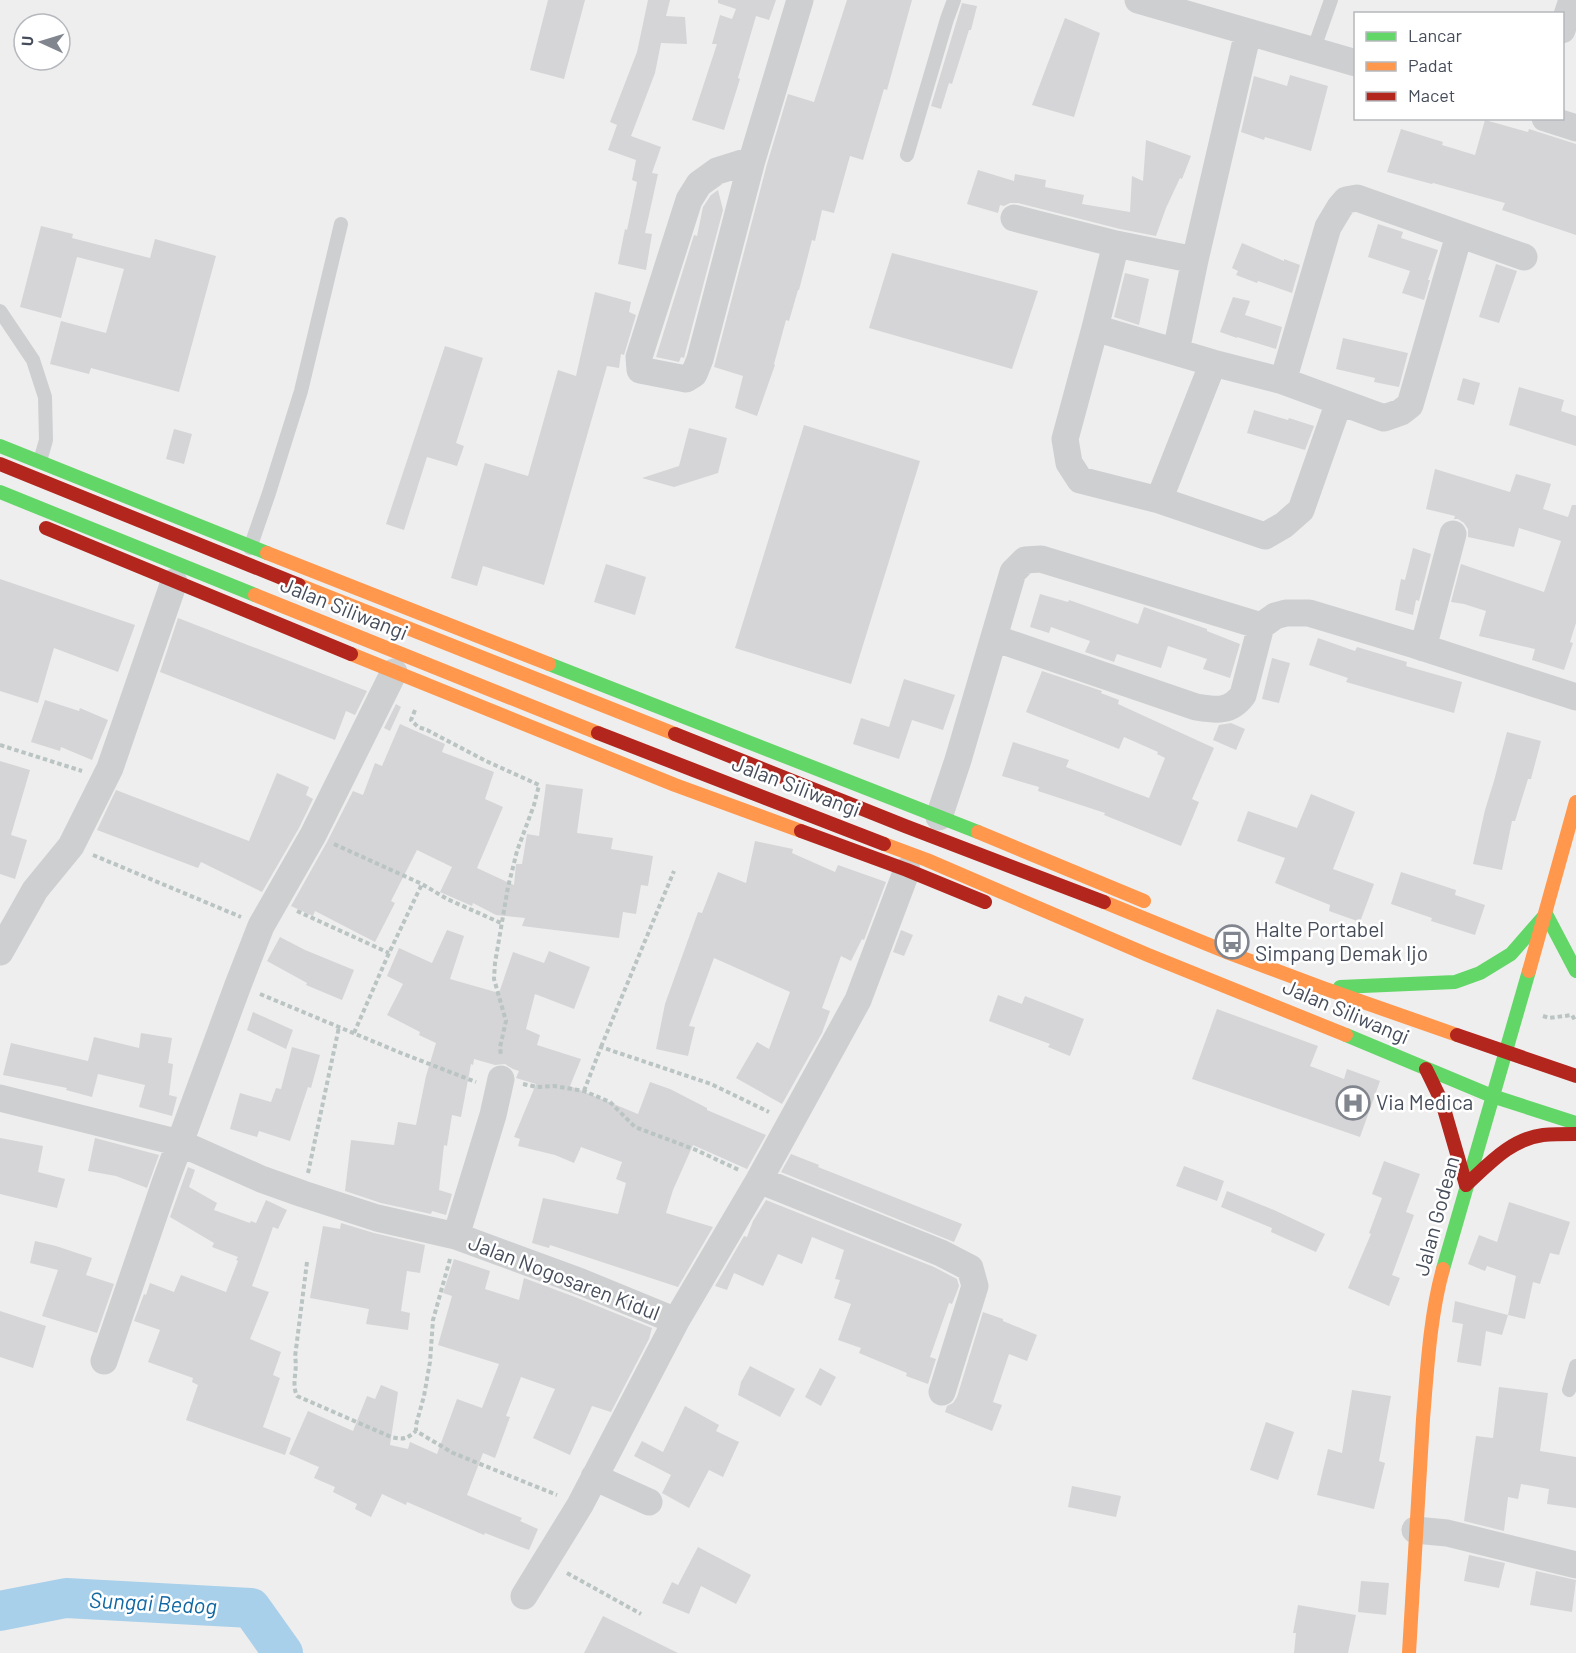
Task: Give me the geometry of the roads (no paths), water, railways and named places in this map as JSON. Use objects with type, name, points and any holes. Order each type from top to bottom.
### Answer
[{"type":"main road","points":[[0,446],[1028,852],[1155,906]]},
{"type":"main road","name":"Jalan Siliwangi","points":[[0,464],[905,826],[1134,913],[1228,952],[1323,988],[1576,1076]]},
{"type":"main road","points":[[46,510],[58,489]]},
{"type":"main road","name":"Jalan Siliwangi","points":[[0,492],[664,760],[927,860],[1148,955],[1492,1096],[1576,1123]]},
{"type":"main road","points":[[30,521],[174,582],[675,785],[907,870],[999,908]]},
{"type":"main road","name":"Jalan Godean","points":[[1409,1653],[1415,1530],[1428,1360],[1439,1283],[1576,802]]},
{"type":"main road","points":[[1323,988],[1455,982],[1480,973],[1511,954],[1545,914],[1576,971]]},
{"type":"main road","points":[[1053,929],[1202,987],[1222,984]]},
{"type":"main road","points":[[1207,930],[1223,941],[1228,952]]},
{"type":"main road","points":[[1426,1069],[1442,1102],[1467,1185],[1501,1152],[1520,1142],[1541,1136],[1576,1134]]},
{"type":"street","points":[[752,160],[717,171],[699,184],[689,200],[642,346],[639,357],[640,370],[686,379],[694,374],[700,359],[752,160],[800,0]]},
{"type":"street","points":[[1564,27],[1572,0]]},
{"type":"street","points":[[1143,1],[1200,9],[1248,32],[1354,62]]},
{"type":"street","points":[[1176,351],[1248,32]]},
{"type":"street","points":[[1551,120],[1576,128]]},
{"type":"street","points":[[1283,381],[1328,227],[1346,200],[1357,198],[1524,257]]},
{"type":"street","points":[[1014,218],[1195,261]]},
{"type":"street","points":[[1095,328],[1283,381],[1384,418],[1401,412],[1410,405],[1459,235]]},
{"type":"street","points":[[1116,244],[1065,439],[1069,463],[1080,480],[1159,500],[1265,536],[1284,525],[1301,510],[1339,402]]},
{"type":"street","points":[[1159,500],[1213,363]]},
{"type":"street","points":[[1423,648],[1454,534]]},
{"type":"street","points":[[939,817],[1013,572],[1026,560],[1041,559],[1261,626]]},
{"type":"street","points":[[0,952],[35,890],[71,846],[110,768],[174,582]]},
{"type":"street","points":[[994,638],[1196,707],[1215,710],[1229,708],[1243,695],[1261,626],[1275,616],[1286,613],[1309,613],[1576,697]]},
{"type":"street","points":[[104,1361],[180,1143],[261,926],[313,835],[394,672]]},
{"type":"street","name":"Jalan Nogosaren Kidul","points":[[0,1098],[180,1143],[261,1179],[377,1218],[456,1236],[581,1282],[676,1321],[759,1180],[858,1000],[907,870]]},
{"type":"street","points":[[456,1236],[494,1115],[501,1079]]},
{"type":"street","points":[[759,1180],[941,1252],[970,1268],[975,1286],[942,1392]]},
{"type":"street","points":[[524,1596],[580,1504],[676,1321]]},
{"type":"street","points":[[594,1477],[649,1502]]},
{"type":"street","points":[[1415,1530],[1447,1533],[1576,1565]]},
{"type":"lane","points":[[907,155],[954,0]]},
{"type":"lane","points":[[1313,51],[1331,0]]},
{"type":"lane","points":[[246,564],[301,391],[341,224]]},
{"type":"lane","points":[[0,311],[33,360],[45,397],[46,440],[40,462]]},
{"type":"lane","points":[[1569,1390],[1576,1366]]},
{"type":"waterway","name":"Sungai Bedog","points":[[0,1611],[66,1598],[251,1608],[283,1653]]},
{"type":"place","name":"Halte Portabel Simpang Demak Ijo","points":[[1232,942]]},
{"type":"place","name":"Via Medica","points":[[1353,1103]]}]
